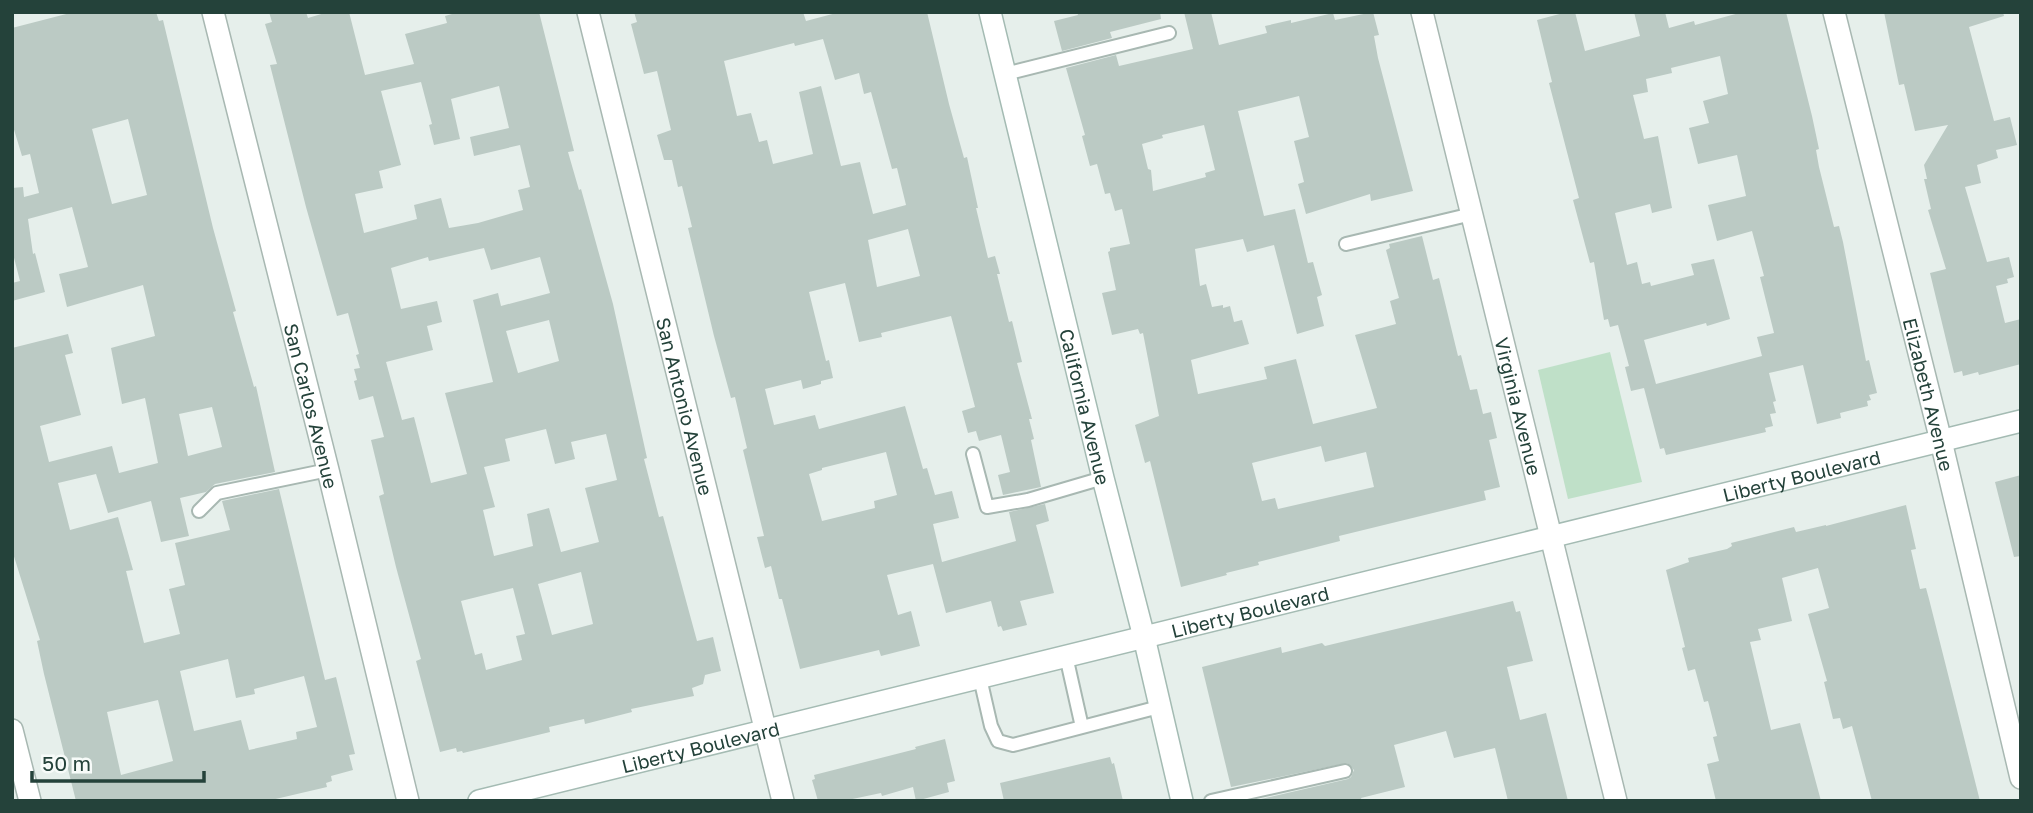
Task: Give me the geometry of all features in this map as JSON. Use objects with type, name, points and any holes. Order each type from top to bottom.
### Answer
[{"type":"street","name":"San Carlos Avenue","points":[[213,12],[408,801]]},
{"type":"street","name":"San Antonio Avenue","points":[[588,12],[783,801]]},
{"type":"street","name":"California Avenue","points":[[990,12],[1182,801]]},
{"type":"street","name":"Virginia Avenue","points":[[1422,12],[1616,801]]},
{"type":"street","name":"Elizabeth Avenue","points":[[1834,12],[1941,441],[2021,778]]},
{"type":"street","name":"Liberty Boulevard","points":[[479,801],[2021,421]]},
{"type":"street","points":[[12,730],[30,801]]},
{"type":"lane","points":[[1005,74],[1169,33]]},
{"type":"lane","points":[[1346,244],[1472,214]]},
{"type":"lane","points":[[973,454],[987,507],[1028,500],[1103,478]]},
{"type":"lane","points":[[200,511],[217,493],[328,470]]},
{"type":"lane","points":[[1066,656],[1082,727]]},
{"type":"lane","points":[[980,678],[991,726],[998,741],[1013,745],[1159,707]]},
{"type":"lane","points":[[1211,801],[1345,771]]},
{"type":"green space","points":[[1610,352],[1642,482],[1568,499],[1538,370]]},
{"type":"building","points":[[74,12],[156,12],[159,21],[163,20],[213,228],[236,311],[233,312],[254,387],[256,386],[275,472],[215,484],[206,492],[180,498],[189,536],[161,542],[151,501],[108,513],[96,474],[58,483],[70,530],[118,517],[133,570],[126,571],[144,643],[180,634],[169,589],[185,585],[175,543],[230,530],[222,501],[279,489],[325,680],[336,677],[355,754],[349,755],[353,770],[331,776],[332,781],[326,783],[327,787],[267,801],[76,801],[44,674],[37,641],[40,640],[12,550],[12,348],[68,334],[73,353],[65,355],[81,415],[40,426],[49,462],[112,446],[119,473],[158,463],[145,398],[122,404],[111,348],[155,336],[143,285],[67,307],[59,274],[88,267],[72,207],[28,219],[33,254],[35,253],[45,292],[12,301],[12,283],[20,281],[12,250],[12,188],[23,187],[24,197],[39,193],[30,154],[22,156],[12,123],[12,28]],"holes":[[[128,119],[147,195],[112,204],[92,129]],[[212,407],[222,447],[188,456],[179,414]],[[228,659],[236,698],[255,694],[254,689],[304,676],[317,727],[296,732],[297,739],[249,750],[241,720],[194,731],[180,671]],[[158,700],[173,761],[121,775],[107,712]]]},
{"type":"building","points":[[269,12],[306,12],[308,18],[328,12],[349,12],[365,75],[414,64],[405,34],[447,23],[445,16],[459,12],[539,12],[574,151],[568,152],[613,304],[647,458],[644,459],[659,517],[663,516],[697,641],[713,637],[721,671],[705,675],[703,684],[692,688],[694,696],[631,709],[632,712],[585,724],[584,719],[549,727],[550,732],[463,753],[457,752],[456,748],[440,752],[416,661],[421,659],[379,496],[384,494],[371,440],[384,437],[373,396],[359,400],[354,369],[360,368],[356,355],[359,354],[348,313],[337,316],[306,207],[270,65],[277,64],[265,24],[272,22]],"holes":[[[421,82],[432,124],[429,125],[434,145],[460,139],[451,99],[499,86],[509,128],[470,137],[474,156],[520,145],[530,187],[518,190],[523,210],[449,228],[441,198],[414,205],[417,219],[364,233],[355,194],[383,188],[379,171],[401,165],[381,91]],[[484,248],[491,270],[540,257],[550,293],[501,306],[498,293],[473,300],[493,382],[445,393],[467,474],[431,483],[414,417],[402,420],[386,362],[433,350],[427,326],[442,322],[437,301],[401,309],[391,268],[428,257],[429,261]],[[549,320],[559,361],[518,373],[506,331]],[[546,429],[555,464],[575,459],[571,442],[606,434],[617,480],[585,488],[599,542],[561,552],[549,508],[527,514],[533,546],[494,556],[483,510],[495,507],[484,467],[510,461],[505,439]],[[581,572],[593,624],[552,635],[538,584]],[[513,588],[525,634],[516,636],[522,660],[486,670],[482,653],[475,655],[461,601]]]},
{"type":"building","points":[[634,12],[803,12],[806,21],[840,12],[927,12],[949,104],[964,158],[967,157],[988,258],[995,256],[1009,322],[1012,321],[1022,362],[1017,363],[1032,419],[1029,419],[1034,439],[1031,440],[1041,487],[1003,495],[998,475],[1010,472],[1001,435],[979,441],[976,431],[968,433],[962,411],[975,407],[951,316],[881,333],[882,337],[859,342],[845,283],[809,292],[826,361],[829,360],[833,378],[803,389],[801,380],[765,389],[774,425],[815,415],[819,429],[905,406],[923,469],[927,468],[935,495],[952,491],[959,518],[933,524],[942,562],[1016,541],[1009,512],[1045,504],[1049,521],[1036,525],[1054,593],[1020,601],[1027,625],[1003,631],[1001,626],[998,627],[991,601],[946,613],[933,564],[887,575],[898,615],[911,611],[920,646],[881,656],[879,650],[800,669],[782,599],[779,599],[771,566],[765,568],[757,537],[764,536],[743,450],[747,448],[735,397],[731,398],[714,336],[688,228],[692,227],[682,186],[678,187],[672,160],[664,160],[657,135],[671,130],[657,71],[644,74],[631,24],[637,22]],"holes":[[[823,39],[835,80],[859,73],[864,94],[871,92],[892,169],[897,168],[906,205],[873,214],[860,162],[841,166],[821,86],[799,92],[813,154],[773,164],[767,140],[759,142],[751,113],[737,116],[724,61],[794,43],[795,46]],[[908,229],[920,276],[877,287],[868,240]],[[886,452],[897,495],[874,501],[875,508],[822,521],[809,474],[822,468]]]},
{"type":"building","points":[[1077,12],[1160,12],[1161,19],[1110,32],[1112,38],[1062,51],[1054,21],[1078,15]]},
{"type":"building","points":[[1184,12],[1211,12],[1219,45],[1267,33],[1265,26],[1291,20],[1291,23],[1333,13],[1335,20],[1373,12],[1379,35],[1374,36],[1378,58],[1413,191],[1371,201],[1370,194],[1306,214],[1298,184],[1304,182],[1294,141],[1309,137],[1299,96],[1238,111],[1264,216],[1295,209],[1308,263],[1313,262],[1322,295],[1317,297],[1324,326],[1297,334],[1274,245],[1247,252],[1243,239],[1195,249],[1200,286],[1206,284],[1212,307],[1230,306],[1234,322],[1242,320],[1249,344],[1191,360],[1198,394],[1267,379],[1264,367],[1296,359],[1313,424],[1377,408],[1355,335],[1396,324],[1390,301],[1399,298],[1386,250],[1390,248],[1389,244],[1422,236],[1433,280],[1439,278],[1458,356],[1461,355],[1470,390],[1477,389],[1483,414],[1491,412],[1497,438],[1489,440],[1500,487],[1484,491],[1486,500],[1339,536],[1340,541],[1258,562],[1259,565],[1181,587],[1150,461],[1145,463],[1135,425],[1159,416],[1143,333],[1140,334],[1138,329],[1112,335],[1102,293],[1116,290],[1108,252],[1110,248],[1130,244],[1122,209],[1115,211],[1110,193],[1105,194],[1097,164],[1090,166],[1082,136],[1085,135],[1066,68],[1116,55],[1119,66],[1193,49]],"holes":[[[1204,125],[1215,170],[1205,173],[1206,177],[1153,191],[1151,170],[1148,169],[1142,144],[1163,138],[1162,135]],[[1321,446],[1325,462],[1366,452],[1374,487],[1278,509],[1275,498],[1262,501],[1252,463]]]},
{"type":"building","points":[[1575,12],[1585,51],[1640,36],[1634,12],[1665,12],[1669,28],[1694,21],[1695,25],[1743,12],[1786,12],[1812,116],[1819,149],[1816,150],[1819,167],[1834,227],[1839,226],[1866,361],[1869,360],[1877,393],[1869,395],[1871,400],[1867,401],[1868,406],[1840,413],[1841,418],[1817,424],[1803,365],[1769,373],[1776,413],[1770,414],[1773,426],[1765,428],[1766,432],[1666,455],[1664,448],[1660,449],[1644,388],[1631,391],[1625,367],[1629,366],[1618,325],[1610,327],[1608,319],[1604,320],[1594,262],[1590,263],[1573,200],[1579,198],[1549,83],[1552,82],[1537,20]],"holes":[[[1720,56],[1728,94],[1703,101],[1709,123],[1689,128],[1698,164],[1737,155],[1746,196],[1708,205],[1717,241],[1752,231],[1764,276],[1760,277],[1774,333],[1757,337],[1762,356],[1656,384],[1644,340],[1730,319],[1714,259],[1691,264],[1694,275],[1651,286],[1650,282],[1642,284],[1637,262],[1627,265],[1615,213],[1650,204],[1652,213],[1672,208],[1658,136],[1644,139],[1633,95],[1648,92],[1646,79],[1672,73],[1671,68]]]},
{"type":"building","points":[[1884,12],[2003,12],[2004,16],[1969,27],[1994,121],[2010,117],[2017,145],[1996,150],[1998,158],[1977,165],[1981,183],[1965,187],[1987,262],[2009,257],[2014,277],[2007,279],[2008,283],[1996,286],[2005,323],[2021,319],[2021,364],[1979,375],[1978,372],[1963,376],[1962,371],[1954,373],[1930,273],[1946,269],[1928,210],[1931,209],[1924,179],[1927,179],[1924,165],[1948,125],[1915,131],[1904,84],[1899,85]]},
{"type":"building","points":[[2021,475],[2021,556],[2014,557],[1995,482]]},
{"type":"building","points":[[1906,505],[1916,549],[1911,550],[1920,589],[1926,588],[1980,801],[1872,801],[1852,726],[1843,729],[1840,718],[1833,719],[1824,682],[1827,681],[1808,614],[1829,608],[1818,568],[1782,578],[1792,621],[1758,629],[1761,640],[1750,642],[1771,730],[1800,723],[1821,801],[1716,801],[1707,764],[1719,761],[1713,737],[1717,736],[1708,701],[1704,702],[1695,669],[1688,671],[1682,648],[1685,647],[1666,570],[1689,562],[1688,558],[1727,549],[1732,546],[1731,543],[1794,527],[1796,532],[1826,526]]},
{"type":"building","points":[[1513,601],[1516,612],[1520,611],[1533,661],[1507,667],[1520,720],[1546,713],[1568,801],[1508,801],[1495,748],[1454,758],[1446,731],[1394,745],[1405,787],[1361,798],[1362,801],[1252,801],[1348,779],[1354,770],[1347,763],[1231,787],[1202,667],[1281,647],[1282,653],[1322,643],[1325,646]]},
{"type":"building","points":[[945,739],[955,781],[947,783],[949,792],[916,801],[913,787],[882,796],[881,793],[843,801],[818,801],[812,780],[815,779],[814,775]]},
{"type":"building","points":[[1110,757],[1112,764],[1114,763],[1123,801],[1004,801],[1000,783]]}]
